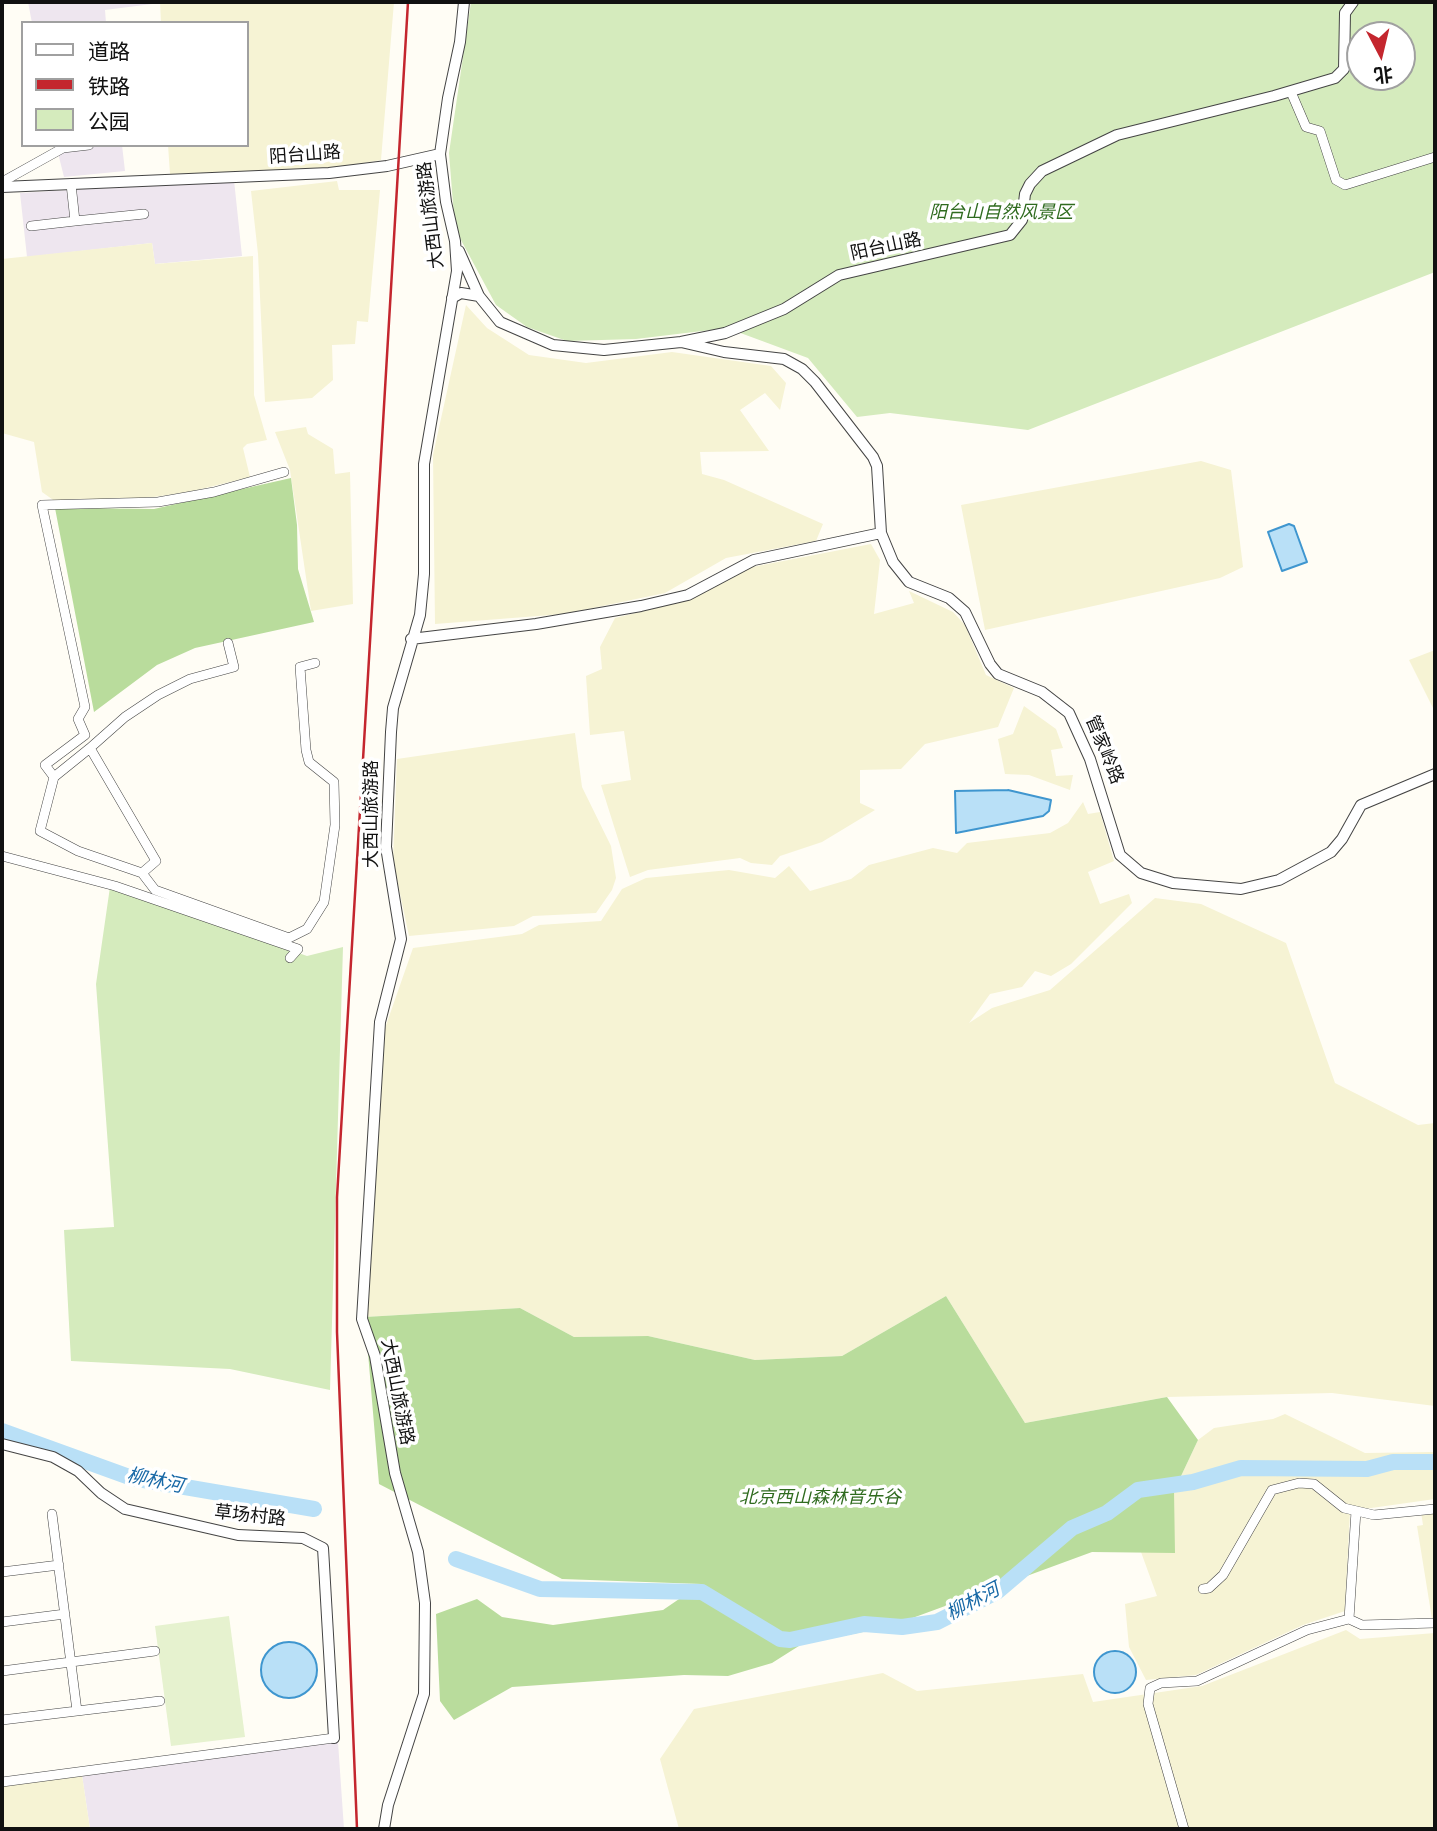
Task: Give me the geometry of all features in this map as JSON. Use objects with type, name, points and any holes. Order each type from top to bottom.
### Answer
[{"type":"street","name":"大西山旅游路","points":[[384,1829],[388,1805],[418,1717],[424,1675],[423,1577],[394,1473],[375,1356],[362,1318],[380,1022],[401,939],[386,847],[391,732],[393,708],[420,615],[424,586],[424,464],[457,271],[455,241],[446,202],[440,154],[460,42],[464,2]]},
{"type":"street","name":"阳台山路","points":[[455,241],[479,296],[500,322],[553,345],[604,350],[681,342],[725,333],[784,309],[839,275],[1010,235],[1022,220],[1025,194],[1030,184],[1042,171],[1117,135],[1291,92],[1335,78],[1344,69],[1345,13],[1353,2]]},
{"type":"street","points":[[1291,92],[1306,127],[1320,131],[1336,180],[1345,185],[1435,157]]},
{"type":"street","points":[[2,182],[63,148],[72,147]]},
{"type":"street","name":"阳台山路","points":[[2,187],[329,173],[387,166],[440,154]]},
{"type":"street","points":[[71,184],[75,221]]},
{"type":"street","points":[[31,226],[144,214]]},
{"type":"street","points":[[452,298],[461,293],[479,296]]},
{"type":"street","name":"管家岭路","points":[[681,342],[724,352],[765,354],[784,359],[802,369],[873,457],[877,466],[881,533],[892,562],[909,582],[949,598],[965,612],[990,664],[998,674],[1042,692],[1069,713],[1083,739],[1120,855],[1128,865],[1154,880],[1241,888],[1279,880],[1331,852],[1342,839],[1361,805],[1435,774]]},
{"type":"street","points":[[54,777],[45,765],[85,735],[78,719],[85,707],[42,505],[158,502],[214,492],[284,472]]},
{"type":"street","points":[[411,639],[475,633],[641,606],[688,595],[754,560],[881,533]]},
{"type":"street","points":[[228,643],[234,667],[190,679],[158,695],[125,717],[54,777],[40,831],[78,851],[142,873],[155,890],[289,938],[307,929],[324,902],[335,825],[334,782],[309,762],[306,750],[300,667],[316,663]]},
{"type":"street","points":[[90,748],[156,861],[142,873]]},
{"type":"street","points":[[2,856],[114,886],[299,949],[290,958]]},
{"type":"street","name":"草场村路","points":[[2,1444],[53,1457],[78,1471],[101,1493],[125,1509],[238,1535],[303,1538],[323,1548],[334,1738]]},
{"type":"street","points":[[1203,1589],[1209,1588],[1223,1576],[1272,1490],[1299,1483],[1314,1484],[1344,1508],[1374,1515],[1435,1509]]},
{"type":"street","points":[[1349,1619],[1356,1511]]},
{"type":"street","points":[[52,1514],[77,1711]]},
{"type":"street","points":[[2,1572],[59,1565]]},
{"type":"street","points":[[2,1622],[65,1614]]},
{"type":"street","points":[[1184,1829],[1148,1704],[1150,1688],[1161,1683],[1198,1681],[1307,1630],[1349,1619],[1362,1625],[1435,1623]]},
{"type":"street","points":[[2,1671],[155,1651]]},
{"type":"street","points":[[2,1720],[160,1701]]},
{"type":"street","points":[[2,1782],[334,1738]]},
{"type":"shaded area","points":[[28,2],[160,2],[105,10],[106,21],[32,21]]},
{"type":"shaded area","points":[[160,2],[394,2],[381,160],[317,171],[170,174],[168,147],[248,147],[248,21],[161,21]]},
{"type":"shaded area","points":[[56,147],[122,147],[125,171],[64,177]]},
{"type":"shaded area","points":[[234,180],[242,256],[155,264],[152,243],[27,257],[20,193]]},
{"type":"shaded area","points":[[337,181],[339,190],[380,190],[368,322],[357,321],[355,344],[332,345],[333,380],[312,398],[265,402],[258,254],[251,191]]},
{"type":"shaded area","points":[[152,243],[155,264],[253,256],[254,395],[267,440],[247,444],[243,448],[250,477],[189,492],[117,502],[56,502],[42,492],[34,442],[2,433],[2,259]]},
{"type":"shaded area","points":[[466,305],[487,328],[529,355],[586,363],[672,352],[771,366],[786,383],[780,410],[765,393],[740,410],[769,451],[700,452],[702,474],[724,480],[823,524],[816,541],[726,558],[665,593],[564,614],[435,624],[433,455]]},
{"type":"shaded area","points":[[306,427],[308,434],[333,449],[335,474],[350,472],[353,604],[311,611],[290,470],[275,432]]},
{"type":"shaded area","points":[[1201,461],[1231,470],[1243,567],[1220,578],[985,630],[961,505]]},
{"type":"shaded area","points":[[871,544],[880,560],[874,614],[914,603],[909,591],[953,612],[965,625],[986,675],[1014,688],[998,727],[925,744],[901,769],[860,770],[860,803],[875,810],[822,842],[780,856],[772,865],[751,863],[740,858],[648,870],[630,877],[601,785],[631,780],[624,731],[590,735],[586,676],[602,669],[600,647],[615,618],[689,600],[747,568]]},
{"type":"shaded area","points":[[1435,650],[1435,712],[1409,660]]},
{"type":"shaded area","points":[[1024,706],[1056,729],[1063,748],[1051,750],[1056,776],[1073,775],[1070,790],[1029,775],[1005,774],[998,739],[1013,734]]},
{"type":"shaded area","points":[[575,733],[582,787],[611,846],[616,878],[612,890],[596,913],[533,916],[514,926],[409,936],[393,861],[397,759]]},
{"type":"shaded area","points":[[1083,802],[1088,814],[1100,812],[1114,861],[1088,872],[1100,904],[1129,894],[1132,903],[1071,964],[1051,976],[1035,971],[1022,987],[990,994],[969,1023],[992,1008],[1050,990],[1155,898],[1201,904],[1286,943],[1335,1083],[1418,1125],[1435,1123],[1435,1406],[1332,1393],[1167,1397],[1025,1423],[946,1296],[842,1356],[755,1360],[648,1336],[574,1337],[520,1308],[365,1317],[384,1031],[413,948],[522,934],[539,925],[601,921],[622,889],[646,878],[729,870],[775,878],[789,866],[810,891],[851,879],[869,865],[933,848],[957,853],[967,843],[1050,833],[1068,823]]},
{"type":"shaded area","points":[[1285,1414],[1365,1453],[1435,1452],[1435,1499],[1350,1511],[1345,1611],[1303,1625],[1196,1675],[1146,1680],[1129,1647],[1125,1604],[1157,1596],[1141,1552],[1174,1552],[1174,1491],[1198,1440],[1214,1428],[1273,1419]]},
{"type":"shaded area","points":[[1435,1509],[1435,1619],[1432,1619],[1417,1526],[1423,1525],[1421,1512]]},
{"type":"shaded area","points":[[1346,1630],[1360,1639],[1435,1633],[1435,1829],[679,1829],[660,1759],[694,1709],[883,1673],[917,1691],[1083,1674],[1093,1702],[1202,1686]]},
{"type":"shaded area","points":[[338,1742],[344,1829],[90,1829],[82,1775]]},
{"type":"shaded area","points":[[82,1775],[90,1829],[2,1829],[2,1786]]},
{"type":"green space","name":"阳台山自然风景区","points":[[471,2],[1435,2],[1435,272],[1028,430],[890,413],[857,417],[808,358],[727,328],[636,339],[567,341],[527,327],[496,305],[455,229],[449,153]]},
{"type":"green space","points":[[291,478],[297,525],[298,569],[314,622],[195,648],[157,665],[94,712],[55,508],[154,509]]},
{"type":"green space","points":[[110,887],[307,956],[343,947],[330,1390],[230,1369],[71,1361],[64,1230],[114,1227],[96,984]]},
{"type":"green space","name":"北京西山森林音乐谷","points":[[946,1296],[1025,1423],[1167,1397],[1198,1440],[1174,1491],[1175,1553],[1092,1552],[888,1627],[802,1644],[772,1663],[728,1676],[684,1675],[512,1687],[454,1720],[440,1701],[436,1614],[477,1599],[502,1617],[553,1625],[663,1610],[701,1584],[562,1579],[379,1484],[365,1317],[520,1308],[574,1337],[648,1336],[755,1360],[842,1356]]},
{"type":"green space","points":[[229,1616],[245,1737],[171,1746],[155,1626]]},
{"type":"water","points":[[1289,524],[1294,526],[1307,562],[1282,571],[1268,532]]},
{"type":"water","points":[[1008,790],[1051,800],[1049,811],[1043,816],[956,833],[955,791]]},
{"type":"water","points":[[289,1642],[300,1644],[309,1650],[315,1659],[315,1681],[309,1690],[300,1696],[289,1698],[278,1696],[269,1690],[263,1681],[261,1670],[263,1659],[269,1650],[278,1644]]},
{"type":"water","points":[[1115,1651],[1130,1657],[1136,1672],[1130,1687],[1115,1693],[1100,1687],[1094,1672],[1100,1657]]},
{"type":"waterway","name":"柳林河","points":[[2,1431],[132,1478],[314,1509]]},
{"type":"waterway","name":"柳林河","points":[[456,1559],[540,1589],[702,1592],[780,1639],[790,1640],[864,1624],[902,1627],[937,1622],[998,1591],[1072,1528],[1107,1513],[1138,1490],[1193,1482],[1241,1468],[1367,1469],[1393,1462],[1435,1462]]},
{"type":"railway","points":[[357,1829],[337,1332],[337,1197],[408,2]]}]
